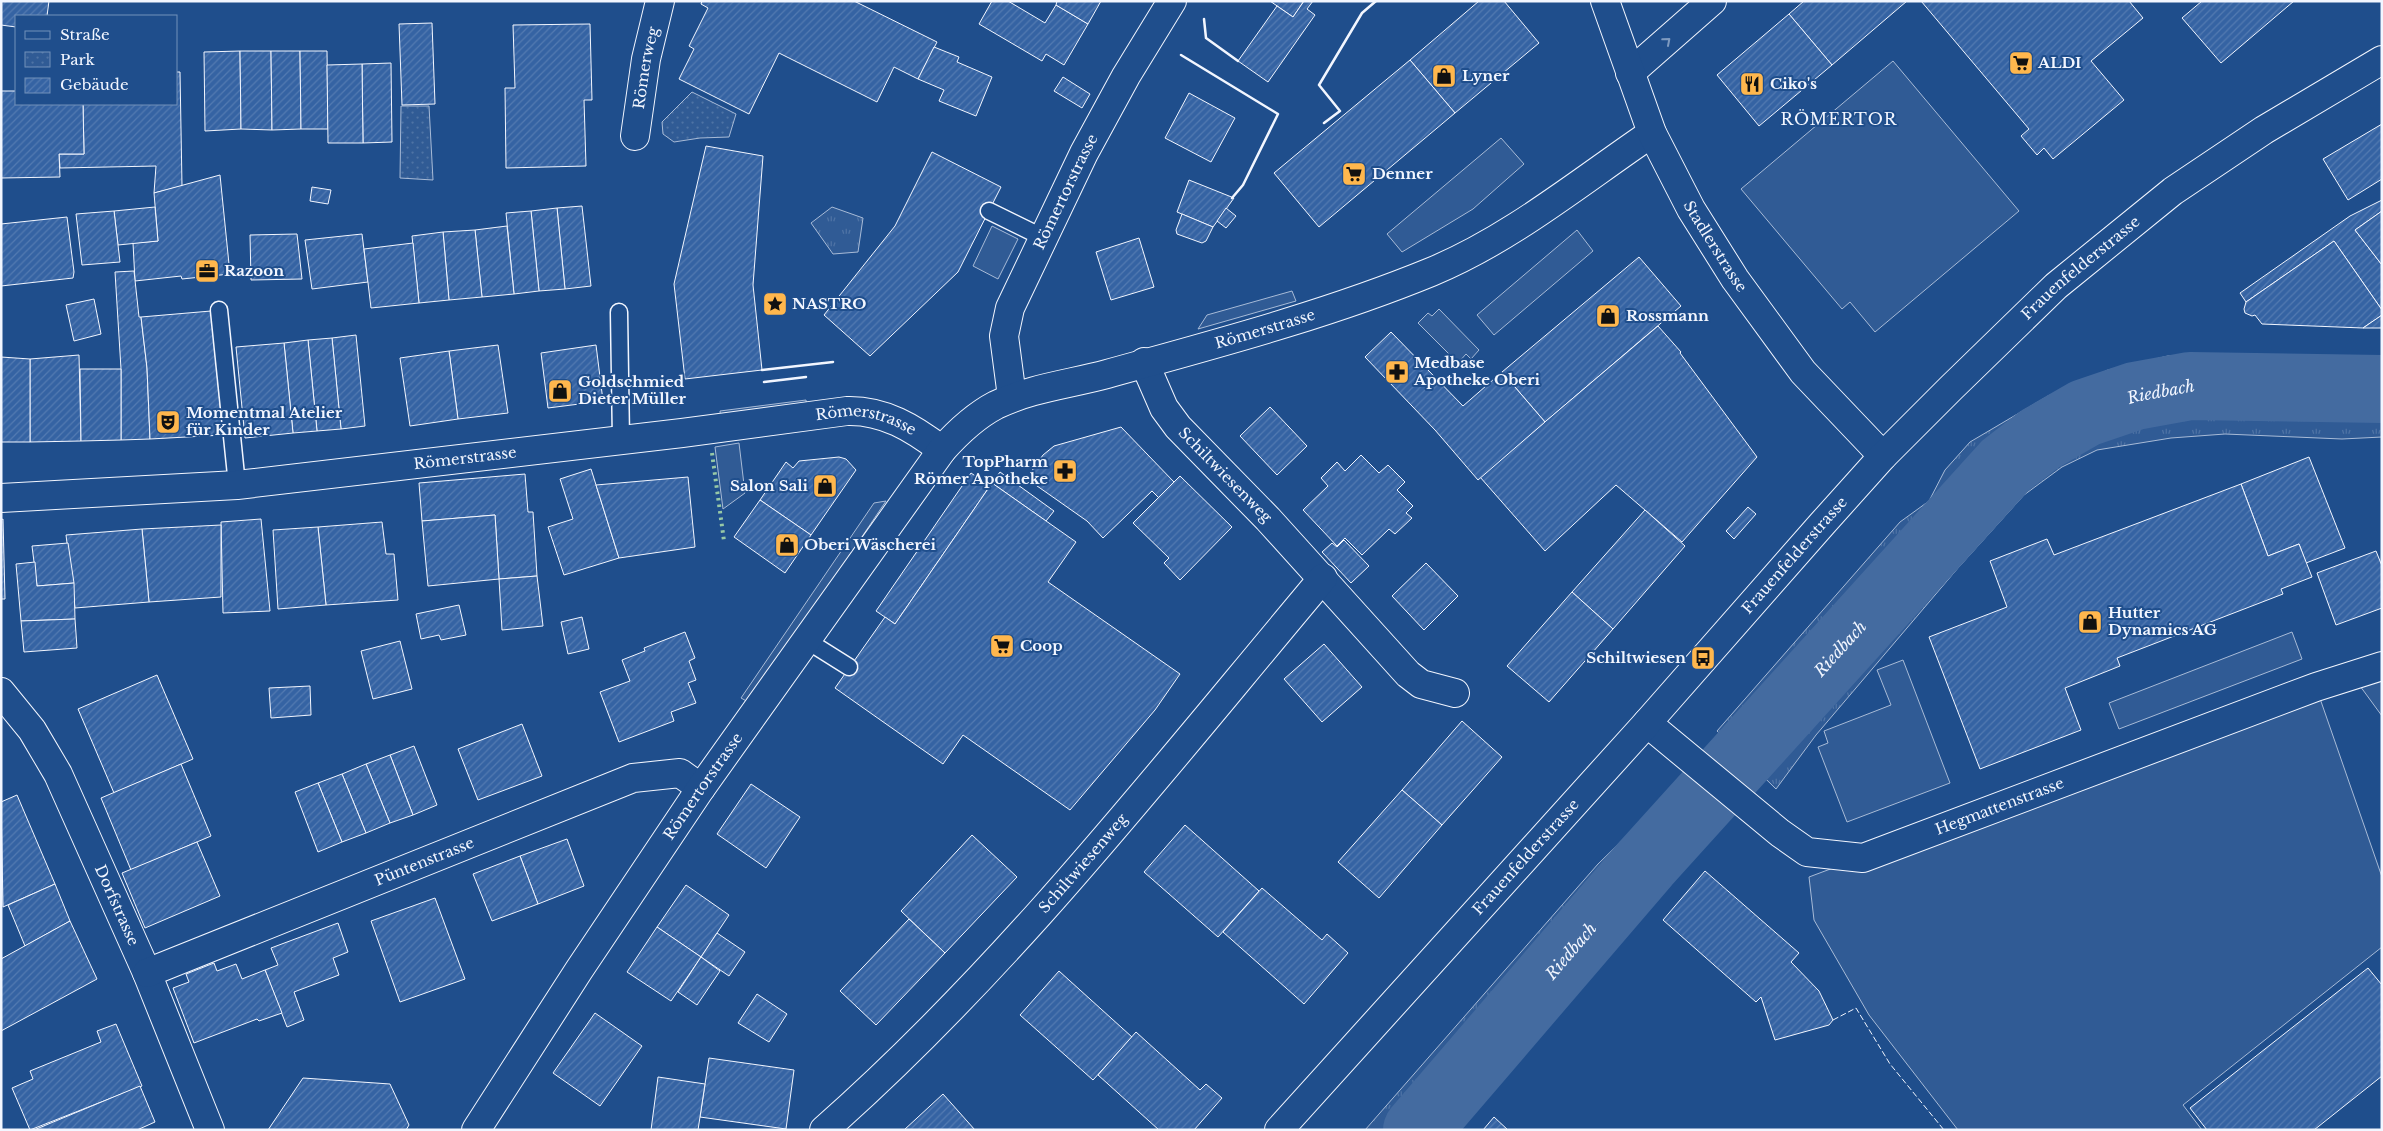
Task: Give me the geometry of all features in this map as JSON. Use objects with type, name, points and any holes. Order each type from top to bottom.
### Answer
[{"type":"street","name":"Römerweg","points":[[634,136],[646,59],[660,1]]},
{"type":"street","name":"Römertorstrasse","points":[[1012,397],[1005,353],[1005,323],[1044,238],[1109,107],[1172,1]]},
{"type":"street","name":"Stadlerstrasse","points":[[1605,1],[1652,133],[1691,209],[1763,320],[1803,372],[1883,456]]},
{"type":"street","points":[[1630,73],[1712,1]]},
{"type":"street","name":"Frauenfelderstrasse","points":[[1279,1130],[1647,723],[1883,456],[2056,286],[2173,192],[2264,130],[2382,60]]},
{"type":"street","name":"Römerstrasse","points":[[1,498],[237,485],[621,440],[827,412],[859,411],[892,418],[925,437],[942,450],[980,414],[1012,397],[1106,374],[1337,306],[1432,271],[1468,254],[1501,235],[1652,133]]},
{"type":"street","name":"Schiltwiesenweg","points":[[1144,362],[1164,408],[1178,427],[1323,578],[1408,674],[1427,686],[1455,693]]},
{"type":"street","name":"Römertorstrasse","points":[[476,1130],[579,970],[701,788],[942,450]]},
{"type":"street","name":"Schiltwiesenweg","points":[[824,1130],[911,1048],[1037,916],[1323,578]]},
{"type":"street","name":"Hegmattenstrasse","points":[[1647,723],[1780,833],[1807,852],[1863,858],[2316,687],[2382,666]]},
{"type":"street","name":"Dorfstrasse","points":[[1,692],[32,730],[58,774],[147,973],[210,1130]]},
{"type":"street","name":"Püntenstrasse","points":[[147,973],[633,778],[680,773],[701,788]]},
{"type":"lane","points":[[989,211],[1044,238]]},
{"type":"lane","points":[[219,310],[237,485]]},
{"type":"lane","points":[[619,312],[621,440]]},
{"type":"lane","points":[[806,640],[850,667]]},
{"type":"green space","points":[[692,92],[736,114],[729,137],[700,138],[674,142],[663,134],[662,122]]},
{"type":"green space","points":[[401,106],[429,106],[433,180],[400,178]]},
{"type":"green space","points":[[832,207],[863,218],[858,252],[833,254],[811,223]]},
{"type":"green space","points":[[2222,354],[2332,359],[2382,356],[2382,437],[2342,439],[2225,434],[2171,438],[2097,450],[2062,467],[2024,495],[1958,568],[1816,735],[1776,789],[1717,731],[1900,522],[1929,501],[1945,470],[1970,442],[2048,396],[2108,370],[2168,356]]},
{"type":"green space","points":[[1669,795],[1704,824],[1704,840],[1455,1130],[1365,1130],[1598,864]]},
{"type":"shaded area","points":[[1893,61],[2019,211],[1875,332],[1850,302],[1842,309],[1741,189]]},
{"type":"shaded area","points":[[1501,138],[1524,164],[1473,209],[1402,252],[1387,234]]},
{"type":"shaded area","points":[[992,226],[1018,239],[998,279],[973,266]]},
{"type":"shaded area","points":[[1577,230],[1593,251],[1494,335],[1477,315]]},
{"type":"shaded area","points":[[1292,291],[1296,301],[1198,329],[1207,315]]},
{"type":"shaded area","points":[[1439,309],[1479,350],[1471,359],[1466,354],[1458,363],[1418,323],[1428,313],[1432,316]]},
{"type":"shaded area","points":[[806,400],[807,410],[721,421],[720,411]]},
{"type":"shaded area","points":[[739,443],[745,493],[723,509],[715,447]]},
{"type":"shaded area","points":[[886,501],[750,703],[741,698],[874,503]]},
{"type":"shaded area","points":[[2292,632],[2302,659],[2119,729],[2109,703]]},
{"type":"shaded area","points":[[1903,660],[1950,783],[1847,822],[1818,747],[1828,743],[1824,731],[1891,705],[1877,670]]},
{"type":"shaded area","points":[[2382,666],[2382,716],[2352,675]]},
{"type":"shaded area","points":[[2316,687],[2382,877],[2382,947],[2183,1105],[2202,1130],[1958,1130],[1869,1015],[1814,920],[1809,877]]},
{"type":"building","points":[[1,1],[49,1],[47,15],[15,15],[15,27],[1,25]]},
{"type":"building","points":[[702,1],[854,1],[937,42],[918,79],[894,67],[877,102],[779,53],[749,114],[679,79],[694,49],[689,46],[708,8],[701,4]]},
{"type":"building","points":[[992,1],[1008,1],[1045,23],[1056,5],[1088,24],[1064,65],[1046,54],[1042,61],[979,24]]},
{"type":"building","points":[[1057,1],[1101,1],[1088,24],[1056,5]]},
{"type":"building","points":[[1270,1],[1304,1],[1293,17]]},
{"type":"building","points":[[1304,1],[1313,1],[1307,9],[1315,15],[1268,82],[1238,61],[1277,6],[1293,17]]},
{"type":"building","points":[[1479,1],[1504,1],[1539,43],[1455,113],[1410,60]]},
{"type":"building","points":[[1804,1],[1907,1],[1832,65],[1789,14]]},
{"type":"building","points":[[1921,1],[2129,1],[2143,18],[2091,61],[2124,100],[2053,159],[2044,148],[2037,155],[2021,136],[2029,129]]},
{"type":"building","points":[[2202,1],[2294,1],[2221,63],[2182,18]]},
{"type":"building","points":[[1789,14],[1832,65],[1759,126],[1717,75]]},
{"type":"building","points":[[432,23],[435,104],[402,105],[399,24]]},
{"type":"building","points":[[590,24],[592,100],[584,100],[586,166],[506,168],[505,88],[515,88],[513,25]]},
{"type":"building","points":[[934,47],[959,57],[957,62],[992,77],[976,116],[939,101],[944,90],[918,79]]},
{"type":"building","points":[[240,51],[241,129],[205,131],[204,52]]},
{"type":"building","points":[[240,51],[271,51],[272,130],[241,129]]},
{"type":"building","points":[[271,51],[300,51],[301,129],[272,130]]},
{"type":"building","points":[[300,51],[327,51],[328,129],[301,129]]},
{"type":"building","points":[[1410,60],[1455,113],[1319,227],[1274,173]]},
{"type":"building","points":[[391,63],[392,142],[363,143],[362,64]]},
{"type":"building","points":[[362,64],[363,143],[328,143],[327,65]]},
{"type":"building","points":[[178,72],[180,72],[182,186],[154,193],[156,166],[60,168],[59,154],[84,154],[83,105],[178,105]]},
{"type":"building","points":[[1063,77],[1090,94],[1082,108],[1054,91]]},
{"type":"building","points":[[1,91],[15,91],[15,105],[83,105],[84,154],[59,154],[60,177],[1,178]]},
{"type":"building","points":[[1189,93],[1235,118],[1211,162],[1165,138]]},
{"type":"building","points":[[2382,124],[2382,179],[2348,200],[2323,159]]},
{"type":"building","points":[[706,146],[763,156],[753,285],[762,370],[685,379],[674,284]]},
{"type":"building","points":[[932,152],[1001,187],[958,272],[870,356],[824,315],[895,226]]},
{"type":"building","points":[[220,175],[230,274],[182,279],[181,276],[135,281],[133,243],[158,241],[154,193]]},
{"type":"building","points":[[1189,180],[1234,198],[1213,227],[1177,212]]},
{"type":"building","points":[[312,187],[331,190],[328,204],[310,201]]},
{"type":"building","points":[[2382,200],[2382,211],[2355,230],[2382,265],[2382,310],[2334,241],[2246,302],[2240,293],[2350,216]]},
{"type":"building","points":[[582,206],[591,286],[565,289],[557,208]]},
{"type":"building","points":[[155,207],[158,241],[118,245],[114,211]]},
{"type":"building","points":[[557,208],[565,289],[539,291],[531,211]]},
{"type":"building","points":[[1226,208],[1236,216],[1226,228],[1217,221]]},
{"type":"building","points":[[114,211],[120,262],[82,265],[76,214]]},
{"type":"building","points":[[531,211],[539,291],[514,294],[506,213]]},
{"type":"building","points":[[2382,211],[2382,265],[2355,230]]},
{"type":"building","points":[[1182,214],[1213,227],[1206,241],[1202,243],[1177,234],[1176,230]]},
{"type":"building","points":[[67,217],[74,272],[73,278],[1,286],[1,224]]},
{"type":"building","points":[[507,226],[514,294],[482,297],[475,230]]},
{"type":"building","points":[[475,230],[482,297],[449,300],[443,232]]},
{"type":"building","points":[[443,232],[449,300],[419,303],[412,236]]},
{"type":"building","points":[[297,234],[302,279],[251,280],[250,235]]},
{"type":"building","points":[[362,234],[368,282],[312,289],[305,240]]},
{"type":"building","points":[[1139,238],[1154,287],[1111,300],[1096,252]]},
{"type":"building","points":[[2334,241],[2382,310],[2382,315],[2363,328],[2262,324],[2255,315],[2252,316],[2245,313],[2246,302]]},
{"type":"building","points":[[413,243],[419,303],[371,308],[364,249]]},
{"type":"building","points":[[1639,257],[1681,306],[1545,422],[1502,372]]},
{"type":"building","points":[[134,271],[147,368],[150,439],[121,440],[121,369],[115,272]]},
{"type":"building","points":[[94,299],[101,334],[74,341],[66,305]]},
{"type":"building","points":[[211,311],[223,435],[150,439],[147,368],[141,317]]},
{"type":"building","points":[[2382,315],[2382,328],[2363,328]]},
{"type":"building","points":[[1658,326],[1681,352],[1757,457],[1682,542],[1616,485],[1545,551],[1480,477]]},
{"type":"building","points":[[1391,332],[1463,406],[1502,372],[1545,422],[1478,480],[1435,430],[1365,357]]},
{"type":"building","points":[[356,335],[365,426],[341,429],[332,338]]},
{"type":"building","points":[[332,338],[341,429],[317,431],[308,340]]},
{"type":"building","points":[[308,340],[317,431],[293,433],[284,343]]},
{"type":"building","points":[[284,343],[293,433],[245,438],[236,347]]},
{"type":"building","points":[[498,345],[508,413],[458,419],[449,351]]},
{"type":"building","points":[[596,345],[603,401],[548,408],[541,353]]},
{"type":"building","points":[[449,351],[458,419],[410,426],[400,358]]},
{"type":"building","points":[[79,355],[81,441],[30,442],[30,359]]},
{"type":"building","points":[[1,357],[30,359],[30,442],[1,442]]},
{"type":"building","points":[[80,369],[121,369],[121,440],[81,441]]},
{"type":"building","points":[[1270,407],[1307,446],[1277,475],[1240,436]]},
{"type":"building","points":[[1121,427],[1174,482],[1159,498],[1152,491],[1103,538],[1087,521],[1030,481],[1033,469],[1043,455],[1054,446]]},
{"type":"building","points":[[1361,455],[1379,473],[1388,465],[1405,482],[1397,490],[1413,506],[1406,513],[1412,518],[1395,534],[1389,529],[1362,555],[1345,538],[1337,546],[1303,510],[1328,486],[1321,478],[1337,462],[1345,471]]},
{"type":"building","points":[[839,457],[846,459],[856,470],[811,535],[760,500],[786,462],[793,468],[799,461]]},
{"type":"building","points":[[2309,457],[2345,548],[2306,563],[2299,544],[2268,556],[2241,484]]},
{"type":"building","points":[[591,469],[619,558],[564,575],[548,527],[573,519],[560,479]]},
{"type":"building","points":[[1000,472],[1054,511],[1046,521],[992,483]]},
{"type":"building","points":[[971,473],[990,486],[895,624],[876,611]]},
{"type":"building","points":[[525,474],[528,512],[533,512],[537,576],[499,579],[495,515],[422,521],[419,483]]},
{"type":"building","points":[[1180,476],[1232,527],[1180,580],[1164,563],[1169,558],[1133,523]]},
{"type":"building","points":[[688,477],[695,547],[619,558],[596,485]]},
{"type":"building","name":"Coop","points":[[992,483],[1076,542],[1048,582],[1180,674],[1155,710],[1070,810],[963,735],[943,764],[835,688],[885,617],[895,624]]},
{"type":"building","name":"Hutter Dynamics AG","points":[[2241,484],[2268,556],[2299,544],[2312,577],[2281,589],[2283,594],[2117,658],[2120,666],[2065,688],[2081,730],[1980,769],[1929,637],[2007,607],[1990,561],[2047,539],[2054,555]]},
{"type":"building","points":[[760,500],[811,535],[785,573],[734,537]]},
{"type":"building","points":[[1748,507],[1756,514],[1734,539],[1726,531]]},
{"type":"building","points":[[1645,510],[1685,546],[1613,629],[1572,592]]},
{"type":"building","points":[[495,515],[499,579],[428,586],[422,521]]},
{"type":"building","points":[[3,519],[5,599],[1,599],[1,520]]},
{"type":"building","points":[[261,519],[270,611],[223,613],[221,522]]},
{"type":"building","points":[[382,522],[386,554],[394,554],[398,600],[326,605],[318,527]]},
{"type":"building","points":[[221,525],[221,597],[149,602],[142,529]]},
{"type":"building","points":[[318,527],[326,605],[278,609],[273,530]]},
{"type":"building","points":[[142,529],[149,602],[75,608],[66,535]]},
{"type":"building","points":[[1344,540],[1369,566],[1351,583],[1322,552],[1332,543],[1337,547]]},
{"type":"building","points":[[68,543],[74,583],[37,586],[32,546]]},
{"type":"building","points":[[2376,551],[2382,566],[2382,608],[2336,625],[2317,573]]},
{"type":"building","points":[[35,562],[37,586],[74,583],[75,619],[21,621],[16,564]]},
{"type":"building","points":[[1426,563],[1458,596],[1424,630],[1392,596]]},
{"type":"building","points":[[537,576],[543,626],[502,630],[499,579]]},
{"type":"building","points":[[1572,592],[1613,629],[1549,702],[1507,666]]},
{"type":"building","points":[[459,605],[466,635],[441,640],[439,635],[421,639],[416,614]]},
{"type":"building","points":[[582,617],[589,649],[568,654],[561,622]]},
{"type":"building","points":[[75,619],[77,648],[24,652],[21,621]]},
{"type":"building","points":[[685,632],[695,658],[689,661],[696,680],[688,683],[696,703],[671,712],[674,721],[619,742],[600,692],[630,681],[622,660],[645,651],[644,648]]},
{"type":"building","points":[[400,641],[412,689],[373,699],[361,651]]},
{"type":"building","points":[[1324,644],[1362,687],[1322,722],[1284,679]]},
{"type":"building","points":[[157,675],[193,759],[114,793],[78,709]]},
{"type":"building","points":[[310,686],[311,715],[271,718],[269,688]]},
{"type":"building","points":[[1462,721],[1502,757],[1442,825],[1402,790]]},
{"type":"building","points":[[522,724],[542,776],[478,800],[458,749]]},
{"type":"building","points":[[414,746],[437,805],[413,815],[390,755]]},
{"type":"building","points":[[390,755],[413,815],[390,823],[366,764]]},
{"type":"building","points":[[181,764],[211,836],[131,870],[101,798]]},
{"type":"building","points":[[366,764],[390,823],[366,833],[342,774]]},
{"type":"building","points":[[342,774],[366,833],[342,842],[318,783]]},
{"type":"building","points":[[318,783],[342,842],[318,852],[295,792]]},
{"type":"building","points":[[751,784],[800,817],[766,868],[717,834]]},
{"type":"building","points":[[1402,790],[1442,825],[1379,898],[1338,862]]},
{"type":"building","points":[[17,795],[55,884],[3,907],[1,802]]},
{"type":"building","points":[[1185,825],[1259,891],[1218,937],[1144,872]]},
{"type":"building","points":[[972,835],[1017,877],[945,953],[901,911]]},
{"type":"building","points":[[567,839],[584,886],[538,904],[520,856]]},
{"type":"building","points":[[197,842],[220,896],[145,928],[122,873]]},
{"type":"building","points":[[520,856],[538,904],[492,921],[473,874]]},
{"type":"building","points":[[1705,871],[1799,953],[1791,962],[1819,991],[1833,1020],[1829,1025],[1775,1040],[1761,997],[1756,1002],[1663,920]]},
{"type":"building","points":[[55,884],[70,921],[25,946],[8,905]]},
{"type":"building","points":[[686,885],[729,915],[701,957],[657,927]]},
{"type":"building","points":[[1262,888],[1322,940],[1327,934],[1348,953],[1304,1004],[1223,932]]},
{"type":"building","points":[[435,898],[465,979],[400,1002],[371,921]]},
{"type":"building","points":[[909,919],[945,953],[876,1025],[840,991]]},
{"type":"building","points":[[70,921],[97,979],[1,1031],[1,959]]},
{"type":"building","points":[[338,923],[348,952],[333,958],[339,975],[294,992],[304,1020],[287,1027],[265,970],[278,965],[271,948]]},
{"type":"building","points":[[657,927],[701,957],[671,1001],[627,972]]},
{"type":"building","points":[[717,933],[745,952],[729,976],[701,957]]},
{"type":"building","points":[[701,957],[720,971],[697,1005],[678,992]]},
{"type":"building","points":[[214,963],[217,971],[236,964],[242,979],[265,970],[282,1013],[259,1021],[257,1019],[194,1043],[173,988],[189,982],[186,974]]},
{"type":"building","points":[[2368,968],[2382,985],[2382,1076],[2314,1130],[2207,1130],[2190,1108]]},
{"type":"building","points":[[1059,971],[1132,1037],[1093,1080],[1020,1015]]},
{"type":"building","points":[[757,994],[787,1014],[769,1042],[738,1023]]},
{"type":"building","points":[[595,1013],[642,1046],[600,1106],[553,1073]]},
{"type":"building","points":[[116,1024],[142,1086],[30,1130],[12,1088],[33,1079],[30,1071],[101,1042],[97,1031]]},
{"type":"building","points":[[1136,1032],[1200,1090],[1206,1084],[1222,1098],[1194,1130],[1159,1130],[1098,1075]]},
{"type":"building","points":[[709,1058],[794,1070],[786,1129],[700,1117]]},
{"type":"building","points":[[658,1077],[705,1084],[698,1130],[651,1130]]},
{"type":"building","points":[[303,1078],[390,1084],[409,1125],[406,1130],[268,1130]]},
{"type":"building","points":[[140,1086],[155,1122],[137,1130],[34,1130]]},
{"type":"building","points":[[943,1094],[975,1130],[904,1130]]},
{"type":"building","points":[[1494,1117],[1508,1130],[1483,1130]]},
{"type":"waterway","name":"Riedbach","points":[[1417,1130],[1646,863],[2005,466],[2040,439],[2085,413],[2135,396],[2190,386],[2382,389]]},
{"type":"hedge","points":[[712,453],[724,541]]},
{"type":"fence","points":[[1833,1020],[1856,1008],[1890,1064],[1944,1130]]},
{"type":"wall","points":[[1324,123],[1340,111],[1319,85],[1362,13],[1376,1]]},
{"type":"wall","points":[[1204,19],[1206,38],[1238,61]]},
{"type":"wall","points":[[1181,55],[1278,114],[1243,185],[1232,198]]},
{"type":"wall","points":[[762,370],[833,362]]},
{"type":"wall","points":[[764,382],[806,377]]},
{"type":"place","name":"ALDI","points":[[2021,63]]},
{"type":"place","name":"Lyner","points":[[1444,76]]},
{"type":"place","name":"Ciko's","points":[[1752,84]]},
{"type":"place","name":"Denner","points":[[1354,174]]},
{"type":"place","name":"Razoon","points":[[207,271]]},
{"type":"place","name":"NASTRO","points":[[775,304]]},
{"type":"place","name":"Rossmann","points":[[1608,316]]},
{"type":"place","name":"Medbase Apotheke Oberi","points":[[1397,372]]},
{"type":"place","name":"Goldschmied Dieter Müller","points":[[560,391]]},
{"type":"place","name":"Momentmal Atelier für Kinder","points":[[168,422]]},
{"type":"place","name":"TopPharm Römer Apotheke","points":[[1065,471]]},
{"type":"place","name":"Salon Sali","points":[[825,486]]},
{"type":"place","name":"Oberi Wäscherei","points":[[787,545]]},
{"type":"place","name":"Hutter Dynamics AG","points":[[2090,622]]},
{"type":"place","name":"Coop","points":[[1002,646]]},
{"type":"place","name":"Schiltwiesen","points":[[1703,658]]},
{"type":"district","name":"RÖMERTOR","points":[[1839,119]]}]
